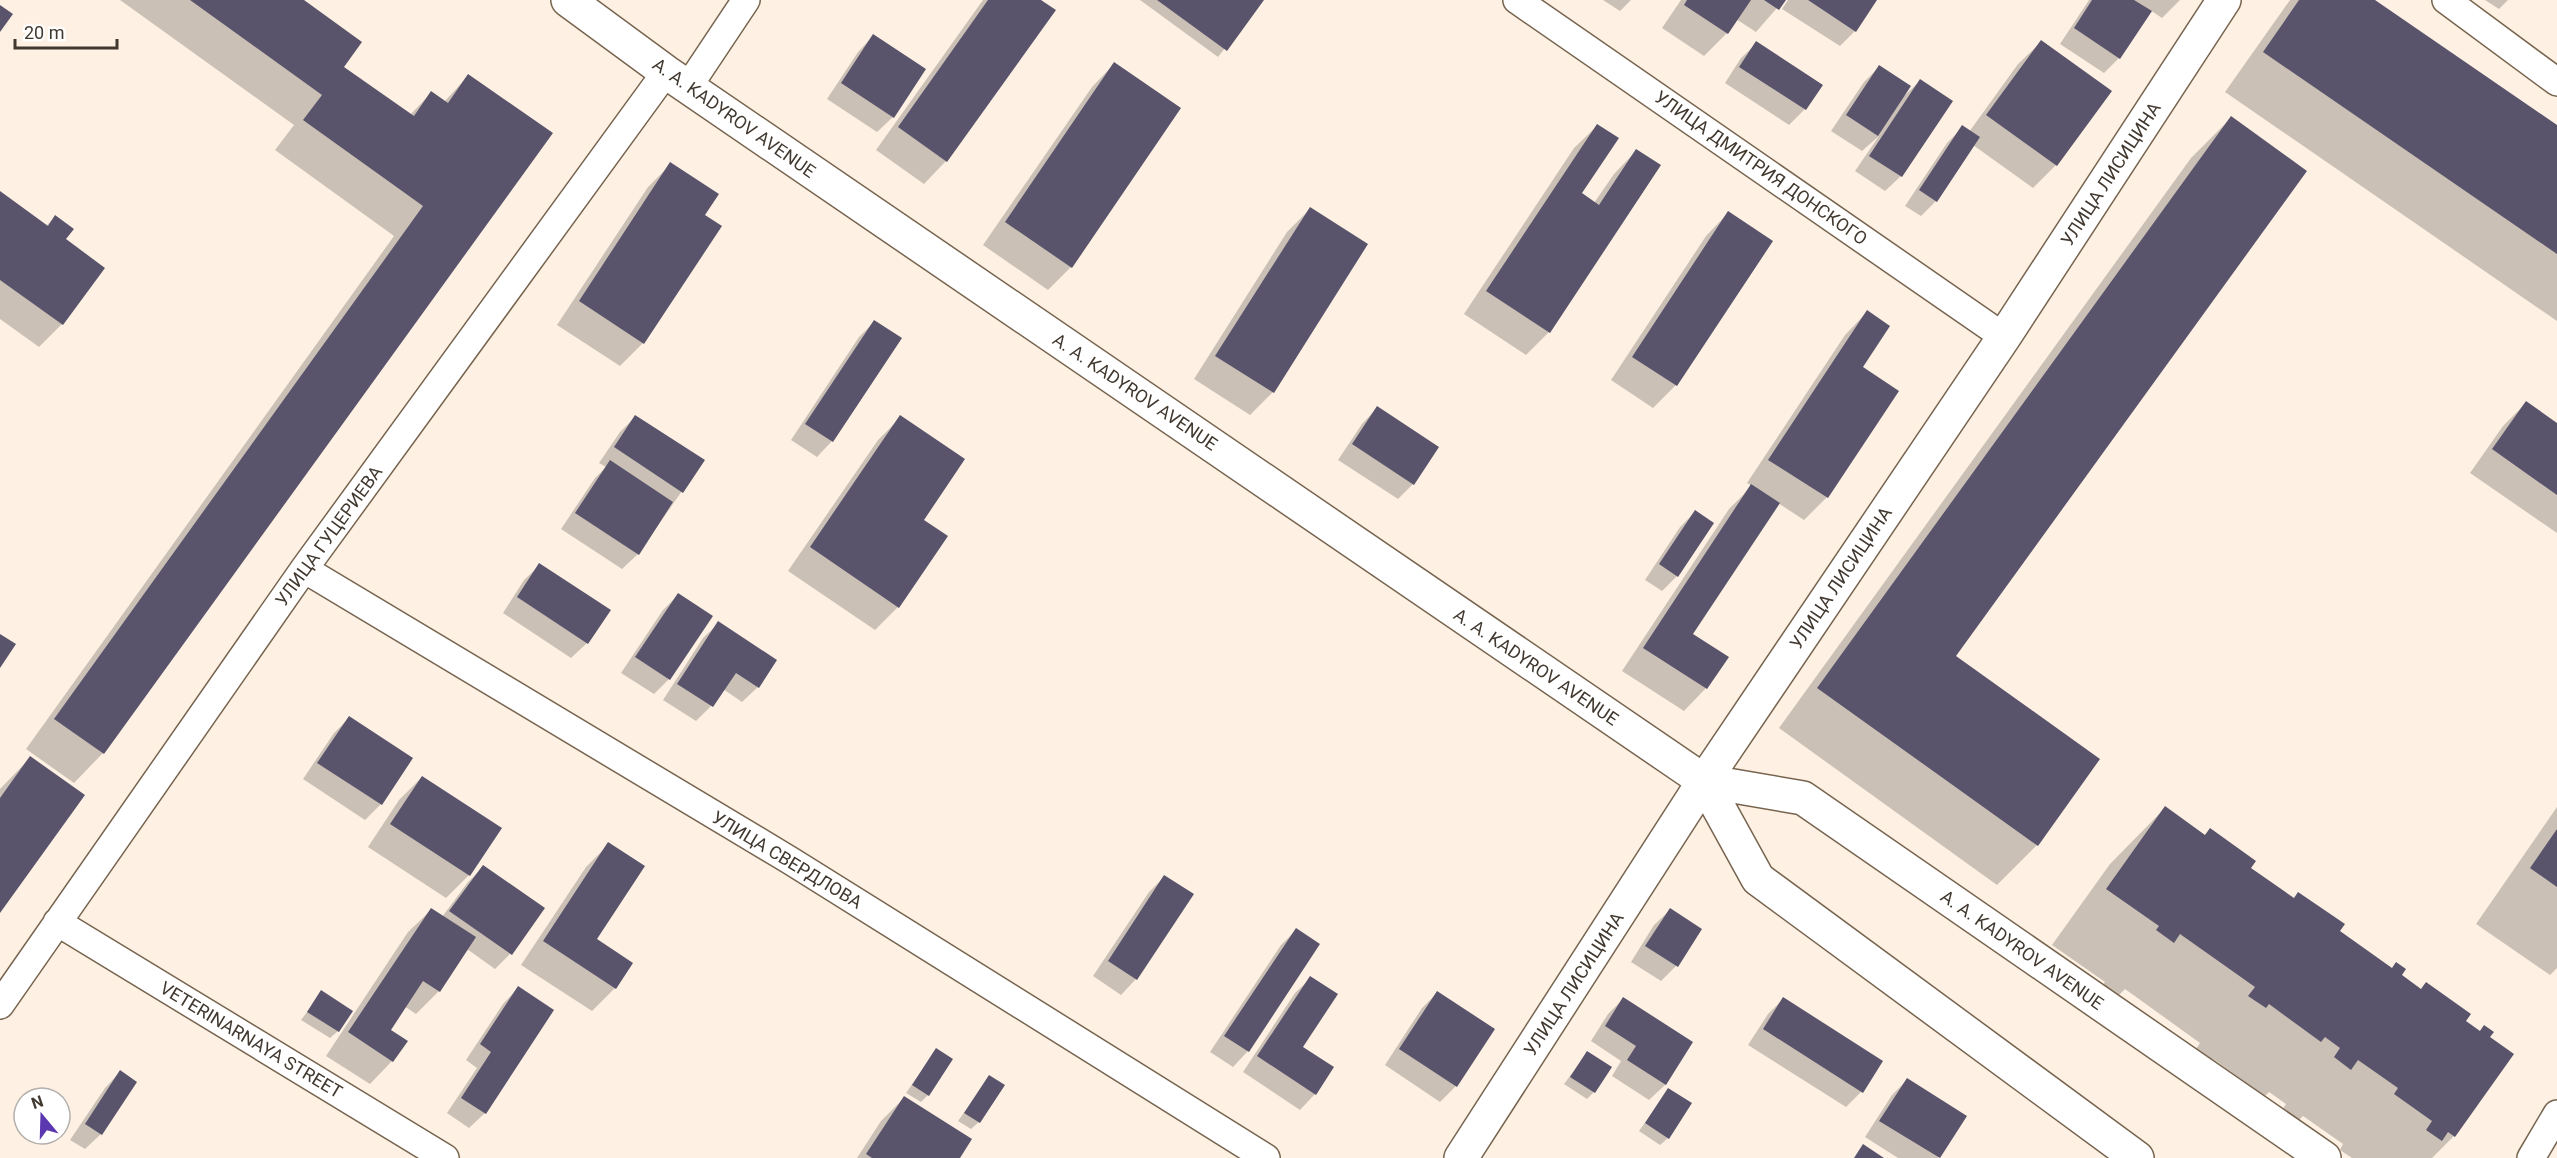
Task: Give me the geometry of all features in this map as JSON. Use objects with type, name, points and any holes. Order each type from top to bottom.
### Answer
[{"type":"street","name":"A. A. KADYROV AVENUE","points":[[568,0],[677,80],[1704,781],[1803,798],[2324,1158]]},
{"type":"street","name":"УЛИЦА ГУЦЕРИЕВА","points":[[0,1005],[304,569],[677,80],[746,0]]},
{"type":"street","name":"УЛИЦА ДМИТРИЯ ДОНСКОГО","points":[[1518,0],[2004,337]]},
{"type":"street","name":"УЛИЦА ЛИСИЦИНА","points":[[1461,1158],[1704,781],[2004,337],[2224,0]]},
{"type":"street","points":[[2446,0],[2557,82]]},
{"type":"street","name":"УЛИЦА СВЕРДЛОВА","points":[[304,569],[791,861],[1266,1158]]},
{"type":"street","name":"A. A. KADYROV AVENUE","points":[[1704,781],[1758,879],[2137,1158]]},
{"type":"street","name":"VETERINARNAYA STREET","points":[[57,922],[445,1158]]},
{"type":"street","points":[[2531,1158],[2557,1114]]},
{"type":"building","points":[[190,0],[304,0],[362,42],[344,67],[414,116],[431,91],[448,103],[468,74],[553,133],[104,754],[54,719],[423,206],[303,120],[322,95]]},
{"type":"building","points":[[988,0],[1041,0],[1056,10],[947,162],[898,127]]},
{"type":"building","points":[[1157,0],[1264,0],[1227,51]]},
{"type":"building","points":[[1687,0],[1751,0],[1728,34],[1684,5]]},
{"type":"building","points":[[1764,0],[1786,0],[1779,10]]},
{"type":"building","points":[[1808,0],[1877,0],[1856,32]]},
{"type":"building","points":[[2092,0],[2134,0],[2152,11],[2120,59],[2074,28]]},
{"type":"building","points":[[2299,0],[2375,0],[2557,125],[2557,254],[2263,52]]},
{"type":"building","points":[[0,5],[13,14],[0,32]]},
{"type":"building","points":[[873,34],[926,69],[894,118],[841,83]]},
{"type":"building","points":[[2041,40],[2112,91],[2057,166],[1986,115]]},
{"type":"building","points":[[1756,41],[1823,85],[1806,110],[1739,67]]},
{"type":"building","points":[[1114,62],[1181,108],[1072,268],[1005,222]]},
{"type":"building","points":[[1879,65],[1911,86],[1878,136],[1846,115]]},
{"type":"building","points":[[1920,79],[1953,101],[1902,177],[1869,156]]},
{"type":"building","points":[[2231,116],[2307,171],[1956,656],[2100,759],[2038,846],[1817,688]]},
{"type":"building","points":[[1597,124],[1619,138],[1582,193],[1599,205],[1636,149],[1661,165],[1550,333],[1486,291]]},
{"type":"building","points":[[1962,125],[1980,137],[1937,202],[1919,190]]},
{"type":"building","points":[[670,162],[719,194],[705,215],[722,226],[644,344],[579,301]]},
{"type":"building","points":[[0,191],[48,226],[55,215],[74,229],[66,239],[105,268],[63,325],[0,280]]},
{"type":"building","points":[[1310,207],[1368,244],[1274,393],[1215,356]]},
{"type":"building","points":[[1728,211],[1773,241],[1677,386],[1632,357]]},
{"type":"building","points":[[1867,310],[1890,326],[1863,367],[1899,391],[1828,498],[1768,460]]},
{"type":"building","points":[[874,320],[902,338],[833,442],[805,424]]},
{"type":"building","points":[[2526,401],[2557,423],[2557,495],[2492,449]]},
{"type":"building","points":[[1377,406],[1439,447],[1414,485],[1352,444]]},
{"type":"building","points":[[635,415],[705,460],[683,493],[614,447]]},
{"type":"building","points":[[900,415],[965,459],[924,520],[948,536],[899,608],[810,547]]},
{"type":"building","points":[[610,460],[673,502],[639,555],[575,513]]},
{"type":"building","points":[[1751,484],[1780,503],[1693,634],[1729,657],[1707,689],[1643,648]]},
{"type":"building","points":[[1695,510],[1714,523],[1678,577],[1659,564]]},
{"type":"building","points":[[539,563],[611,610],[588,644],[517,597]]},
{"type":"building","points":[[678,593],[713,616],[670,680],[635,657]]},
{"type":"building","points":[[718,621],[777,660],[759,688],[736,673],[713,707],[677,684]]},
{"type":"building","points":[[0,634],[16,644],[0,668]]},
{"type":"building","points":[[349,716],[413,758],[382,805],[317,763]]},
{"type":"building","points":[[30,756],[85,795],[0,913],[0,798]]},
{"type":"building","points":[[422,776],[502,828],[470,876],[390,824]]},
{"type":"building","points":[[2165,806],[2205,835],[2210,828],[2256,861],[2251,868],[2294,898],[2298,892],[2345,924],[2340,931],[2392,968],[2396,962],[2406,969],[2402,975],[2421,989],[2426,982],[2471,1014],[2466,1021],[2480,1031],[2484,1025],[2494,1032],[2490,1037],[2514,1054],[2455,1137],[2448,1132],[2442,1141],[2426,1130],[2432,1121],[2394,1094],[2398,1088],[2358,1060],[2351,1070],[2334,1057],[2340,1048],[2325,1037],[2321,1042],[2269,1004],[2266,1008],[2248,996],[2255,987],[2180,934],[2174,943],[2156,930],[2159,926],[2106,889]]},
{"type":"building","points":[[2557,829],[2557,887],[2530,868]]},
{"type":"building","points":[[608,842],[645,866],[597,939],[633,963],[616,989],[543,941]]},
{"type":"building","points":[[483,865],[545,908],[512,955],[449,911]]},
{"type":"building","points":[[1164,875],[1194,894],[1137,980],[1108,961]]},
{"type":"building","points":[[431,908],[476,937],[440,992],[423,981],[391,1030],[408,1041],[393,1062],[348,1032]]},
{"type":"building","points":[[1670,908],[1702,929],[1678,967],[1645,946]]},
{"type":"building","points":[[1296,928],[1320,944],[1249,1052],[1224,1036]]},
{"type":"building","points":[[1310,976],[1338,994],[1303,1047],[1334,1067],[1316,1095],[1257,1056]]},
{"type":"building","points":[[518,986],[554,1010],[486,1114],[461,1098],[491,1052],[480,1044]]},
{"type":"building","points":[[321,990],[353,1011],[339,1032],[307,1012]]},
{"type":"building","points":[[1437,991],[1495,1029],[1457,1087],[1399,1049]]},
{"type":"building","points":[[1623,997],[1693,1042],[1666,1085],[1627,1060],[1636,1046],[1605,1026]]},
{"type":"building","points":[[1783,997],[1883,1061],[1863,1093],[1763,1029]]},
{"type":"building","points":[[936,1048],[953,1059],[929,1096],[912,1085]]},
{"type":"building","points":[[1587,1051],[1612,1067],[1595,1093],[1570,1077]]},
{"type":"building","points":[[120,1070],[137,1082],[102,1135],[85,1124]]},
{"type":"building","points":[[989,1075],[1005,1085],[980,1123],[964,1113]]},
{"type":"building","points":[[1907,1078],[1967,1116],[1940,1158],[1879,1121]]},
{"type":"building","points":[[1668,1088],[1692,1103],[1669,1139],[1645,1123]]},
{"type":"building","points":[[904,1096],[972,1139],[960,1158],[872,1158],[866,1154]]},
{"type":"building","points":[[1863,1144],[1884,1158],[1854,1158]]}]
